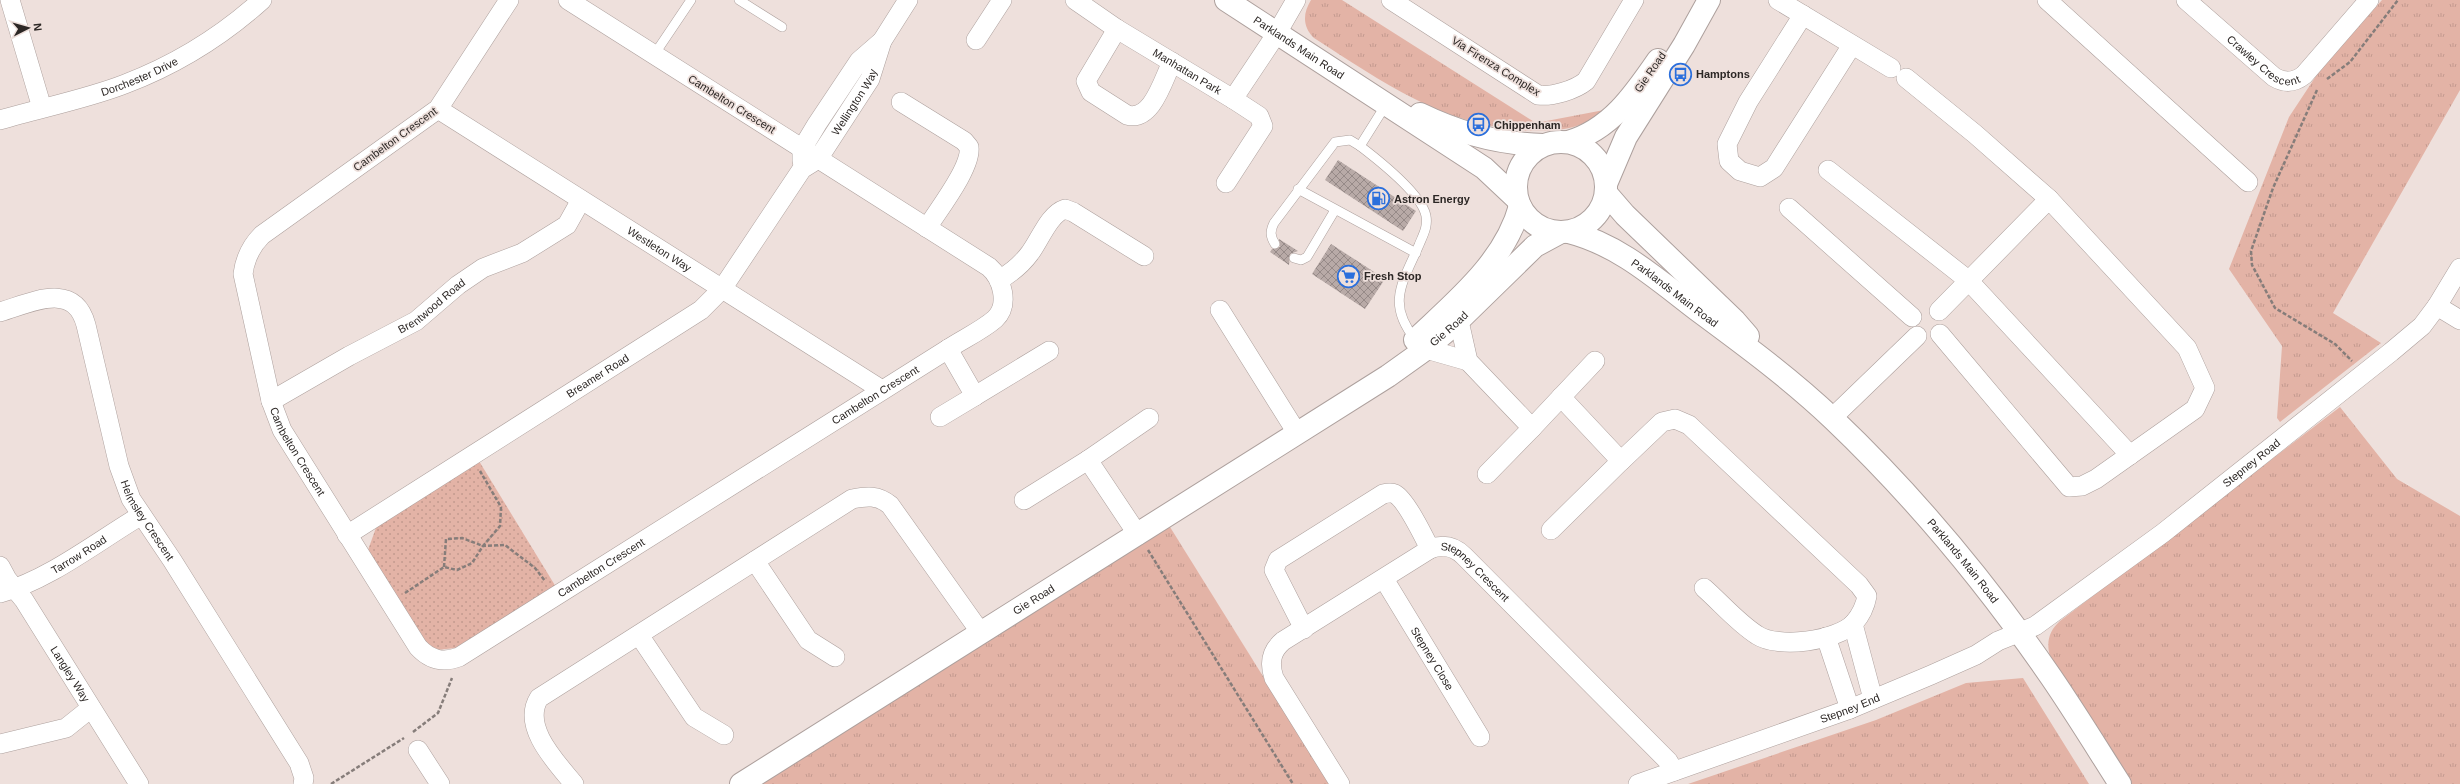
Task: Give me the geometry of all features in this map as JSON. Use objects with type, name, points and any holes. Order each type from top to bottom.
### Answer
[{"type":"street","points":[[10,0],[42,108]]},
{"type":"street","name":"Dorchester Drive","points":[[0,120],[124,85],[151,73],[204,44],[262,0]]},
{"type":"street","name":"Cambelton Crescent","points":[[509,0],[438,109],[262,235],[250,249],[244,265],[243,282],[271,401],[282,430],[347,535],[424,653],[438,660],[452,660],[948,349],[997,316],[1003,298],[999,280],[989,267],[568,0]]},
{"type":"street","name":"Wellington Way","points":[[818,159],[870,79],[882,41],[908,0]]},
{"type":"street","points":[[976,40],[1002,0]]},
{"type":"street","name":"Manhattan Park","points":[[1075,0],[1117,29],[1233,99],[1277,33],[1296,0]]},
{"type":"street","name":"Parklands Main Road","points":[[1226,0],[1382,99],[1484,168],[1518,203]]},
{"type":"street","name":"Via Firenza Complex","points":[[1391,0],[1538,95],[1546,96],[1580,86],[1586,81],[1634,0]]},
{"type":"street","name":"Gie Road","points":[[1568,142],[1594,132],[1607,123],[1622,108],[1650,72],[1698,0]]},
{"type":"street","name":"Gie Road","points":[[1606,188],[1626,137],[1684,45],[1709,0]]},
{"type":"street","points":[[1778,0],[1898,73],[1976,134],[2049,199],[2187,348],[2205,388],[2195,409],[2096,479],[2082,486],[2069,487],[1940,334]]},
{"type":"street","points":[[2047,0],[2248,182]]},
{"type":"street","name":"Crawley Crescent","points":[[2186,0],[2274,77],[2284,82],[2294,81],[2304,75],[2369,0]]},
{"type":"street","points":[[1803,15],[1748,102],[1726,144],[1730,161],[1740,171],[1760,177],[1774,168],[1852,45]]},
{"type":"street","points":[[1117,29],[1086,81],[1091,92],[1127,115],[1139,116],[1144,114],[1172,62]]},
{"type":"street","name":"Wellington Way","points":[[802,149],[859,61],[882,41]]},
{"type":"street","points":[[1226,183],[1262,126],[1259,116],[1233,99]]},
{"type":"street","name":"Parklands Main Road","points":[[1382,99],[1436,122],[1472,135],[1509,143],[1543,145]]},
{"type":"street","points":[[901,102],[964,141],[969,147],[969,157],[956,183],[927,228]]},
{"type":"street","name":"Westleton Way","points":[[438,109],[882,390]]},
{"type":"street","points":[[1553,142],[1568,142],[1583,147],[1597,159],[1602,167],[1606,188],[1602,206],[1593,219],[1581,228],[1565,232],[1546,230],[1537,226],[1530,220],[1518,203],[1516,182],[1521,164],[1534,150],[1543,145],[1553,142]]},
{"type":"street","points":[[802,149],[802,169]]},
{"type":"street","name":"Breamer Road","points":[[347,535],[701,310],[722,289],[802,169],[818,159]]},
{"type":"street","points":[[1828,170],[1968,280],[2130,455]]},
{"type":"street","name":"Parklands Main Road","points":[[1606,188],[1625,215],[1735,321],[1773,367]]},
{"type":"street","points":[[1939,311],[2049,199]]},
{"type":"street","name":"Brentwood Road","points":[[271,401],[349,356],[416,321],[458,285],[483,268],[522,253],[567,225],[581,200]]},
{"type":"street","name":"Gie Road","points":[[741,784],[1388,376],[1420,344],[1466,293],[1493,259],[1515,222],[1518,203]]},
{"type":"street","points":[[1789,208],[1912,317]]},
{"type":"street","points":[[999,280],[1012,272],[1030,254],[1055,216],[1065,209],[1073,212],[1144,256]]},
{"type":"street","name":"Parklands Main Road","points":[[1565,232],[1591,238],[1636,263],[1773,367],[1832,418],[1934,524],[2019,632],[2052,678],[2120,784]]},
{"type":"street","name":"Gie Road","points":[[1420,344],[1459,321],[1535,246],[1565,232]]},
{"type":"street","name":"Stepney Road","points":[[2019,632],[2035,626],[2163,533],[2392,352],[2422,326],[2437,306],[2460,268]]},
{"type":"street","name":"Helmsley Crescent","points":[[0,312],[57,297],[71,302],[81,312],[86,325],[118,466],[130,499],[140,516],[172,560],[299,763],[304,778],[303,784]]},
{"type":"street","points":[[2437,306],[2460,320]]},
{"type":"street","points":[[1924,307],[1939,311],[1944,322],[1940,334],[1929,340],[1917,336],[1911,325],[1912,317],[1924,307]]},
{"type":"street","points":[[1220,310],[1278,404],[1298,433]]},
{"type":"street","points":[[1459,321],[1468,361]]},
{"type":"street","points":[[1832,418],[1917,336]]},
{"type":"street","points":[[1420,344],[1468,361],[1532,428]]},
{"type":"street","points":[[948,349],[975,396]]},
{"type":"street","points":[[940,417],[1048,351]]},
{"type":"street","points":[[1487,474],[1595,361]]},
{"type":"street","points":[[1561,397],[1621,461]]},
{"type":"street","points":[[1024,500],[1088,460],[1149,418]]},
{"type":"street","points":[[1551,530],[1662,422],[1675,419],[1690,426],[1859,585],[1867,596],[1865,608],[1853,624],[1838,634],[1826,637],[1772,642],[1758,636],[1704,588]]},
{"type":"street","points":[[1088,460],[1138,535]]},
{"type":"street","points":[[1304,629],[1274,570],[1278,560],[1383,494],[1391,493],[1398,496],[1430,549]]},
{"type":"street","points":[[574,784],[552,755],[538,732],[534,715],[534,706],[539,698],[852,499],[865,496],[877,497],[890,506],[950,591],[976,637]]},
{"type":"street","name":"Tarrow Road","points":[[7,591],[39,578],[140,516]]},
{"type":"street","name":"Stepney Crescent","points":[[1340,784],[1272,671],[1271,658],[1278,646],[1304,629],[1430,549],[1443,546],[1460,552],[1668,761],[1674,771]]},
{"type":"street","points":[[755,560],[808,640],[835,657]]},
{"type":"street","name":"Langley Way","points":[[0,566],[7,591],[24,600],[139,784]]},
{"type":"street","name":"Stepney Close","points":[[1384,579],[1480,737]]},
{"type":"street","points":[[1853,624],[1873,699]]},
{"type":"street","name":"Stepney End","points":[[1674,771],[1850,709],[1976,655],[1998,641],[2019,632]]},
{"type":"street","points":[[639,635],[694,717],[724,735]]},
{"type":"street","points":[[1826,637],[1850,709]]},
{"type":"street","points":[[0,744],[66,728],[91,708]]},
{"type":"street","points":[[418,750],[440,784]]},
{"type":"street","points":[[1638,784],[1674,771]]},
{"type":"lane","points":[[654,55],[691,0]]},
{"type":"lane","points":[[739,0],[782,27]]},
{"type":"lane","points":[[1360,146],[1382,99]]},
{"type":"lane","points":[[1275,244],[1272,239],[1271,230],[1298,189],[1335,142],[1350,140],[1360,146],[1420,202],[1426,216],[1426,230],[1398,296],[1403,323],[1420,344]]},
{"type":"lane","points":[[1298,189],[1416,253]]},
{"type":"lane","points":[[1294,258],[1301,260],[1307,257],[1335,210]]},
{"type":"path","points":[[2326,80],[2350,62],[2398,0]]},
{"type":"path","points":[[2319,84],[2273,188],[2251,251],[2252,265],[2275,308],[2335,344],[2357,366]]},
{"type":"path","points":[[391,604],[444,567],[457,570],[472,563],[483,546],[500,526],[501,507],[472,456]]},
{"type":"path","points":[[1138,535],[1293,784]]},
{"type":"path","points":[[444,567],[446,539],[462,538],[483,546],[505,545],[535,568],[556,596]]},
{"type":"path","points":[[331,784],[433,718],[442,706],[452,680],[452,660]]},
{"type":"green space","points":[[1311,0],[1342,0],[1536,123],[1604,110],[1581,125],[1546,131],[1505,128],[1474,122],[1446,113],[1392,87],[1314,38],[1307,29],[1305,19],[1306,10]]},
{"type":"green space","points":[[2382,0],[2460,0],[2460,90],[2333,313],[2381,343],[2280,422],[2277,418],[2282,346],[2229,269],[2289,117],[2318,73]]},
{"type":"green space","points":[[2340,407],[2397,479],[2460,516],[2460,784],[2131,784],[2050,656],[2048,646],[2049,637],[2053,629],[2060,621]]},
{"type":"green space","points":[[479,461],[556,587],[455,648],[437,650],[425,645],[368,550],[377,525]]},
{"type":"green space","points":[[1170,527],[1330,784],[754,784]]},
{"type":"green space","points":[[2023,678],[2089,784],[1688,784],[1876,720],[1966,683]]},
{"type":"building","points":[[1338,160],[1416,211],[1403,231],[1325,180]]},
{"type":"building","points":[[1279,239],[1298,251],[1290,254],[1289,265],[1270,252],[1272,249],[1280,247]]},
{"type":"building","name":"Fresh Stop","points":[[1331,244],[1385,279],[1365,309],[1312,274]]},
{"type":"place","name":"Hamptons","points":[[1680,74]]},
{"type":"place","name":"Chippenham","points":[[1478,125]]},
{"type":"place","name":"Astron Energy","points":[[1378,199]]},
{"type":"place","name":"Fresh Stop","points":[[1348,276]]}]
